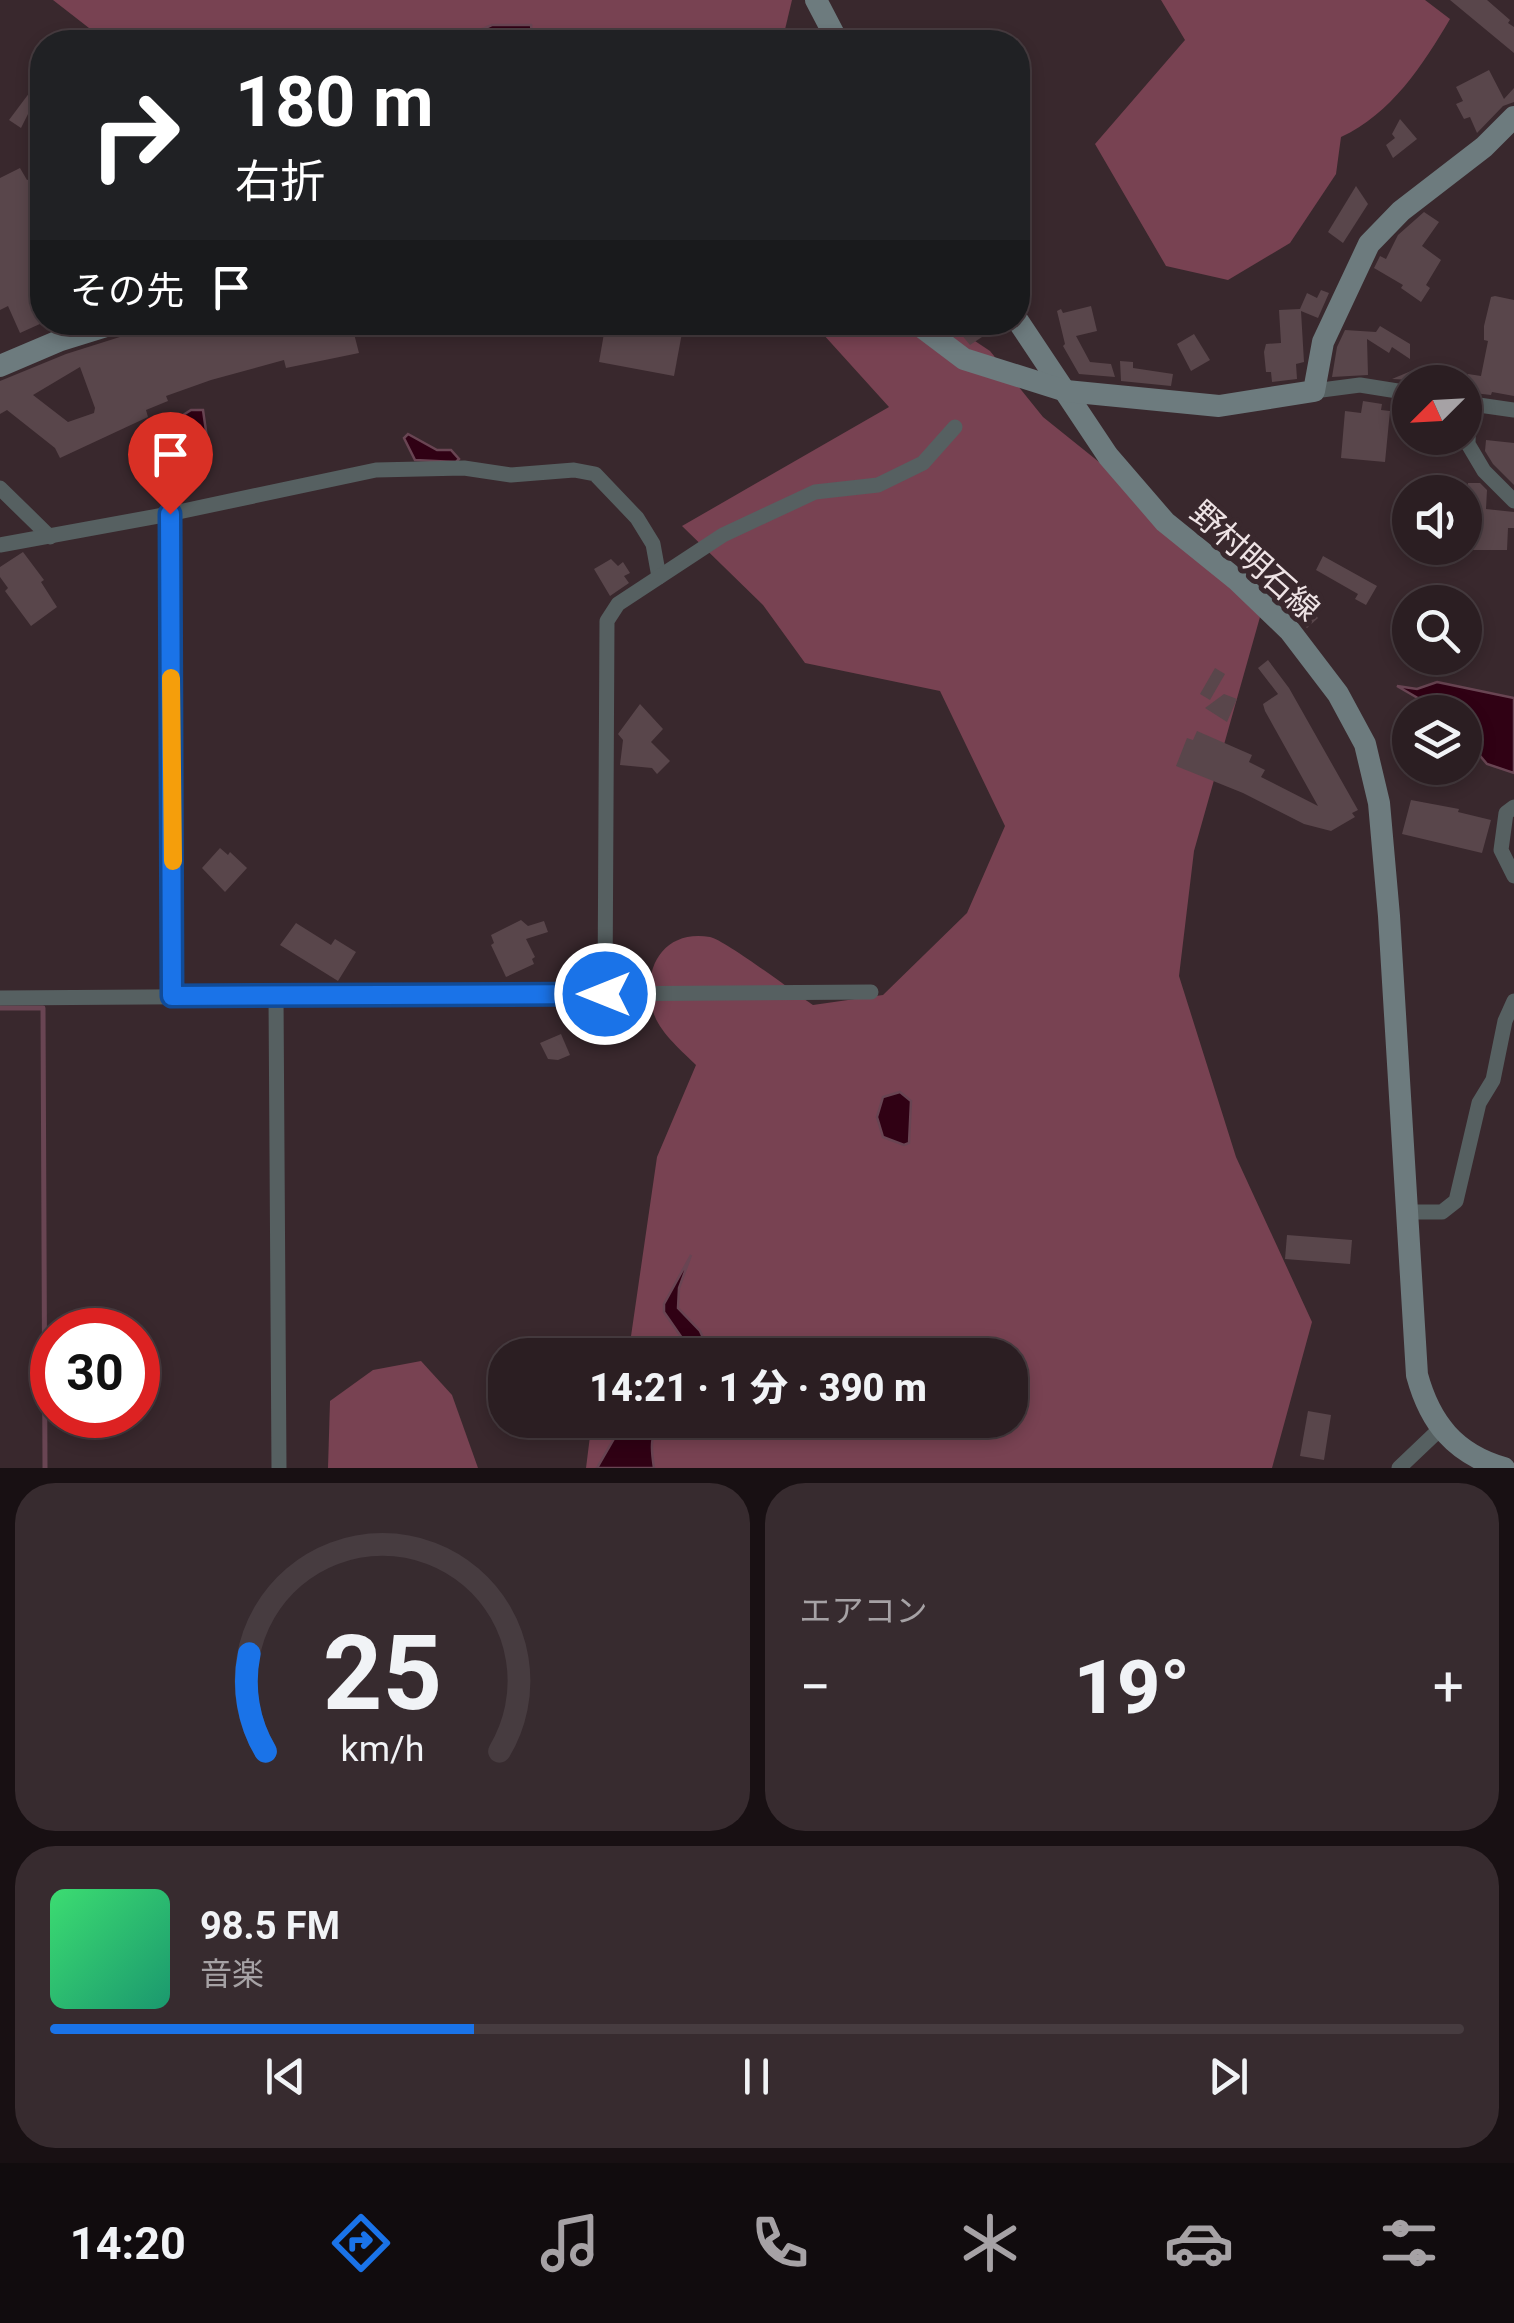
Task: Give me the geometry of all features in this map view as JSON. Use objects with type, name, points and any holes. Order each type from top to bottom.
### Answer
[{"type":"main road","points":[[816,0],[832,30]]},
{"type":"main road","points":[[932,335],[964,360],[1066,391],[1219,406],[1314,391],[1323,342],[1369,244],[1401,211],[1484,147],[1514,117]]},
{"type":"main road","points":[[0,366],[78,335]]},
{"type":"main road","name":"野村明石線","points":[[1027,335],[1108,456],[1165,522],[1238,581],[1290,631],[1338,694],[1364,744],[1379,803],[1417,1375],[1424,1402],[1440,1428],[1475,1460],[1504,1468]]},
{"type":"street","points":[[1314,391],[1360,385],[1392,391]]},
{"type":"street","points":[[1482,405],[1514,410]]},
{"type":"street","points":[[605,994],[607,621],[618,604],[724,536],[814,492],[878,485],[923,463],[955,427]]},
{"type":"street","points":[[1475,455],[1514,501]]},
{"type":"street","points":[[0,545],[376,470],[464,468],[511,475],[574,470],[595,474],[637,518],[653,544],[659,577]]},
{"type":"street","points":[[0,488],[50,537]]},
{"type":"street","points":[[170,514],[172,996]]},
{"type":"street","points":[[1514,807],[1506,812],[1501,850],[1514,876]]},
{"type":"street","points":[[0,998],[871,992]]},
{"type":"street","points":[[276,996],[279,1468]]},
{"type":"street","points":[[1407,1212],[1442,1212],[1456,1202],[1480,1103],[1493,1080],[1505,1021],[1514,1001]]},
{"type":"street","points":[[1405,1466],[1440,1428]]},
{"type":"shaded area","points":[[53,0],[792,0],[785,30],[92,30]]},
{"type":"shaded area","points":[[1161,0],[1425,0],[1450,19],[1404,87],[1375,115],[1341,137],[1336,174],[1290,243],[1228,280],[1166,266],[1095,144],[1185,40]]},
{"type":"shaded area","points":[[492,25],[531,25],[532,30],[480,30]]},
{"type":"shaded area","points":[[824,335],[966,335],[990,351],[1043,417],[1180,527],[1260,617],[1194,851],[1179,976],[1236,1157],[1312,1322],[1272,1468],[586,1468],[590,1438],[1028,1438],[1028,1338],[631,1338],[657,1157],[696,1065],[665,1033],[653,1011],[650,981],[659,955],[680,939],[710,937],[813,1005],[883,995],[967,913],[1005,826],[940,691],[805,663],[763,605],[682,526],[889,407]]},
{"type":"shaded area","points":[[191,410],[203,410],[207,438],[170,445],[166,426]]},
{"type":"shaded area","points":[[408,434],[437,450],[451,450],[459,459],[415,460],[404,438]]},
{"type":"shaded area","points":[[1437,682],[1514,698],[1514,773],[1487,764],[1482,758],[1482,695],[1413,695],[1397,686],[1417,689]]},
{"type":"shaded area","points":[[900,1092],[911,1101],[909,1143],[904,1145],[883,1137],[877,1117],[883,1097]]},
{"type":"shaded area","points":[[691,1255],[679,1288],[678,1308],[703,1338],[682,1338],[664,1312],[664,1304]]},
{"type":"shaded area","points":[[421,1361],[452,1395],[478,1468],[328,1468],[330,1401],[373,1370]]},
{"type":"shaded area","points":[[614,1438],[654,1438],[654,1468],[597,1468]]},
{"type":"building","points":[[1450,0],[1487,0],[1514,27],[1514,53]]},
{"type":"building","points":[[1489,70],[1504,99],[1514,88],[1514,102],[1503,106],[1477,133],[1470,117],[1464,119],[1456,104],[1463,101],[1456,87]]},
{"type":"building","points":[[30,92],[30,113],[21,128],[9,120]]},
{"type":"building","points":[[1400,119],[1417,139],[1393,158],[1386,145],[1395,138],[1392,134]]},
{"type":"building","points":[[20,168],[27,180],[30,179],[30,328],[20,333],[8,306],[0,310],[0,178]]},
{"type":"building","points":[[1356,186],[1368,204],[1343,243],[1328,232]]},
{"type":"building","points":[[1424,212],[1439,222],[1422,246],[1441,260],[1421,302],[1401,288],[1403,285],[1374,268],[1380,256],[1386,259],[1398,235]]},
{"type":"building","points":[[1321,290],[1329,293],[1318,318],[1301,311],[1304,362],[1296,364],[1297,379],[1272,382],[1271,372],[1266,372],[1264,352],[1266,344],[1281,343],[1279,310],[1300,309],[1307,293],[1317,298]]},
{"type":"building","points":[[1491,297],[1514,300],[1514,396],[1482,394],[1488,341],[1484,340],[1484,326]]},
{"type":"building","points":[[1091,306],[1097,331],[1076,336],[1090,362],[1111,364],[1115,377],[1079,374],[1063,346],[1057,311]]},
{"type":"building","points":[[1380,326],[1410,344],[1410,359],[1392,347],[1389,353],[1367,339],[1368,375],[1332,377],[1337,347],[1345,330],[1376,332]]},
{"type":"building","points":[[1194,334],[1210,360],[1191,371],[1177,344]]},
{"type":"building","points":[[124,335],[354,335],[359,353],[286,368],[284,360],[211,380],[166,396],[168,401],[146,410],[148,417],[60,458],[55,448],[7,410],[0,414],[0,381]],"holes":[[[80,367],[94,413],[68,422],[33,395]]]},
{"type":"building","points":[[604,335],[682,335],[674,376],[599,362]]},
{"type":"building","points":[[962,335],[981,335],[982,337],[970,345]]},
{"type":"building","points":[[1120,361],[1133,362],[1133,368],[1173,374],[1171,386],[1121,381]]},
{"type":"building","points":[[1363,401],[1382,404],[1381,410],[1390,411],[1385,462],[1341,458],[1345,411],[1361,413]]},
{"type":"building","points":[[1486,440],[1514,443],[1514,485],[1493,464],[1485,451]]},
{"type":"building","points":[[1482,485],[1487,490],[1486,509],[1514,512],[1514,528],[1508,528],[1507,550],[1482,550]]},
{"type":"building","points":[[23,552],[44,580],[41,582],[57,607],[31,626],[5,591],[8,588],[0,577],[0,567]]},
{"type":"building","points":[[1323,556],[1377,586],[1366,605],[1355,599],[1358,594],[1316,570]]},
{"type":"building","points":[[611,559],[618,566],[623,562],[630,573],[624,576],[629,583],[610,596],[594,569]]},
{"type":"building","points":[[1291,588],[1318,618],[1307,628],[1277,598]]},
{"type":"building","points":[[1268,660],[1289,688],[1358,810],[1352,813],[1355,817],[1331,831],[1304,824],[1243,793],[1176,766],[1187,738],[1193,740],[1197,731],[1252,755],[1249,762],[1265,770],[1261,777],[1318,806],[1265,711],[1263,704],[1278,694],[1258,668]]},
{"type":"building","points":[[1215,668],[1225,674],[1210,700],[1200,694]]},
{"type":"building","points":[[1224,694],[1237,699],[1227,722],[1205,708]]},
{"type":"building","points":[[640,704],[663,729],[651,742],[670,761],[657,774],[652,768],[620,765],[623,740],[618,734]]},
{"type":"building","points":[[1411,800],[1491,820],[1482,853],[1402,834]]},
{"type":"building","points":[[220,848],[247,868],[225,892],[202,868]]},
{"type":"building","points":[[521,920],[528,926],[544,921],[548,932],[526,939],[535,957],[534,964],[506,977],[491,945],[491,935]]},
{"type":"building","points":[[296,923],[331,945],[335,939],[356,952],[338,981],[280,945]]},
{"type":"building","points":[[561,1034],[570,1055],[548,1059],[540,1043]]},
{"type":"building","points":[[1287,1235],[1352,1240],[1350,1264],[1285,1259]]},
{"type":"building","points":[[1308,1411],[1331,1415],[1324,1460],[1300,1456]]},
{"type":"waterway","points":[[0,1008],[43,1008],[45,1468]]},
{"type":"slow traffic","points":[[171,678],[173,861]]},
{"type":"route","points":[[170,514],[172,996],[605,994]]}]
